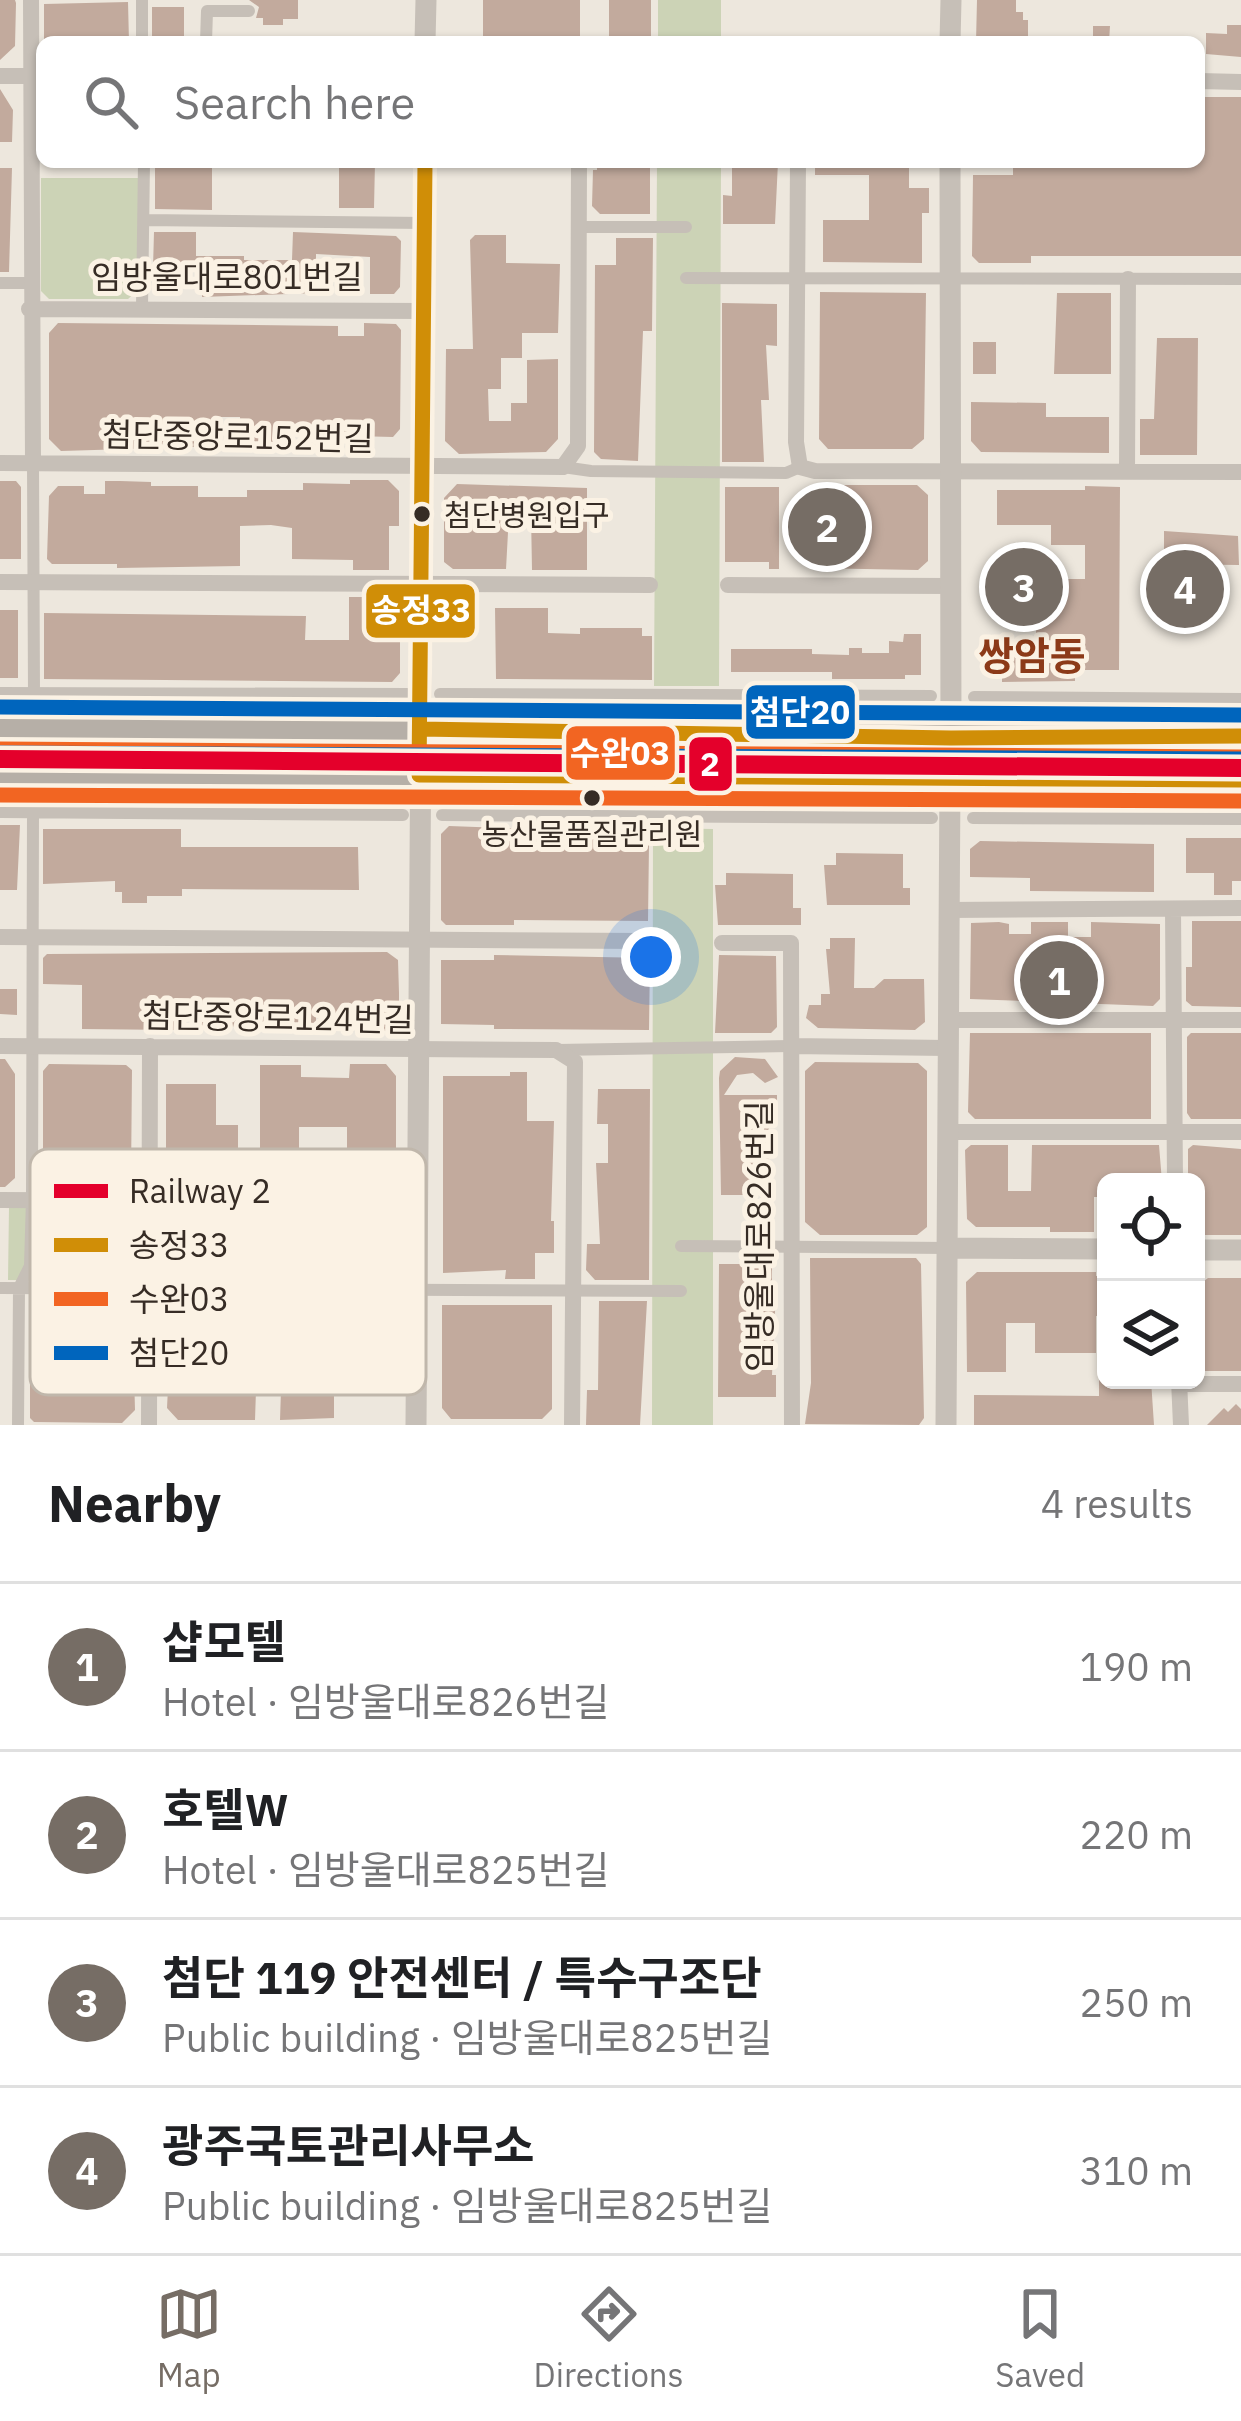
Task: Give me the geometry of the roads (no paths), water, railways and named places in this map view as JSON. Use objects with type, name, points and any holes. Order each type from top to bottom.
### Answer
[{"type":"main road","points":[[0,728],[952,738],[1241,736]]},
{"type":"main road","points":[[0,774],[1241,780]]},
{"type":"street","points":[[31,0],[36,76],[29,284],[34,693]]},
{"type":"street","points":[[142,0],[142,36]]},
{"type":"street","points":[[425,36],[426,0]]},
{"type":"street","points":[[950,36],[951,0]]},
{"type":"street","points":[[206,36],[207,11],[249,11]]},
{"type":"street","points":[[0,76],[36,76]]},
{"type":"street","points":[[1205,81],[1241,82]]},
{"type":"street","points":[[142,308],[144,168]]},
{"type":"street","points":[[418,1149],[425,168]]},
{"type":"street","points":[[563,467],[578,446],[579,168]]},
{"type":"street","points":[[797,168],[796,442],[800,467]]},
{"type":"street","points":[[950,168],[952,738]]},
{"type":"street","points":[[144,220],[426,223]]},
{"type":"street","points":[[579,227],[686,227]]},
{"type":"street","points":[[686,278],[1241,279]]},
{"type":"street","points":[[1127,470],[1128,279]]},
{"type":"street","points":[[0,283],[29,284]]},
{"type":"street","name":"임방울대로801번길","points":[[29,308],[424,311]]},
{"type":"street","name":"첨단중앙로152번길","points":[[0,463],[563,467]]},
{"type":"street","points":[[563,467],[725,473],[785,473],[800,467],[815,471],[1241,472]]},
{"type":"street","points":[[0,582],[650,585]]},
{"type":"street","points":[[728,585],[951,586]]},
{"type":"street","points":[[0,693],[407,694]]},
{"type":"street","points":[[440,694],[931,696]]},
{"type":"street","points":[[974,697],[1241,699]]},
{"type":"street","points":[[946,1425],[950,779]]},
{"type":"street","points":[[0,812],[403,814]]},
{"type":"street","points":[[32,1149],[33,812]]},
{"type":"street","points":[[442,815],[932,818]]},
{"type":"street","points":[[973,818],[1241,819]]},
{"type":"street","points":[[948,910],[1241,908]]},
{"type":"street","points":[[1173,909],[1175,1173]]},
{"type":"street","points":[[0,937],[646,941]]},
{"type":"street","name":"임방울대로826번길","points":[[722,943],[791,943],[792,1425]]},
{"type":"street","points":[[946,1020],[1241,1020]]},
{"type":"street","name":"첨단중앙로124번길","points":[[0,1046],[556,1050]]},
{"type":"street","points":[[149,1149],[150,1046]]},
{"type":"street","points":[[556,1050],[598,1046],[947,1048]]},
{"type":"street","points":[[556,1050],[575,1062],[572,1425]]},
{"type":"street","points":[[948,1132],[1241,1132]]},
{"type":"street","points":[[0,1200],[30,1199]]},
{"type":"street","points":[[681,1246],[1097,1249]]},
{"type":"street","points":[[1205,1250],[1241,1250]]},
{"type":"street","points":[[18,1425],[19,1288],[30,1268]]},
{"type":"street","points":[[0,1288],[30,1288]]},
{"type":"street","points":[[426,1292],[681,1291]]},
{"type":"street","points":[[1205,1383],[1241,1384]]},
{"type":"street","points":[[1179,1389],[1181,1425]]},
{"type":"street","points":[[416,1395],[416,1425]]},
{"type":"rail line","name":"2","points":[[0,759],[1241,768]]},
{"type":"place","name":"첨단병원입구","points":[[422,514]]},
{"type":"place","name":"호텔W","points":[[827,527]]},
{"type":"place","name":"첨단 119 안전센터 / 특수구조단","points":[[1024,587]]},
{"type":"place","name":"광주국토관리사무소","points":[[1185,589]]},
{"type":"place","name":"농산물품질관리원","points":[[592,798]]},
{"type":"place","name":"샵모텔","points":[[1059,980]]},
{"type":"district","name":"쌍암동","points":[[1032,655]]}]
